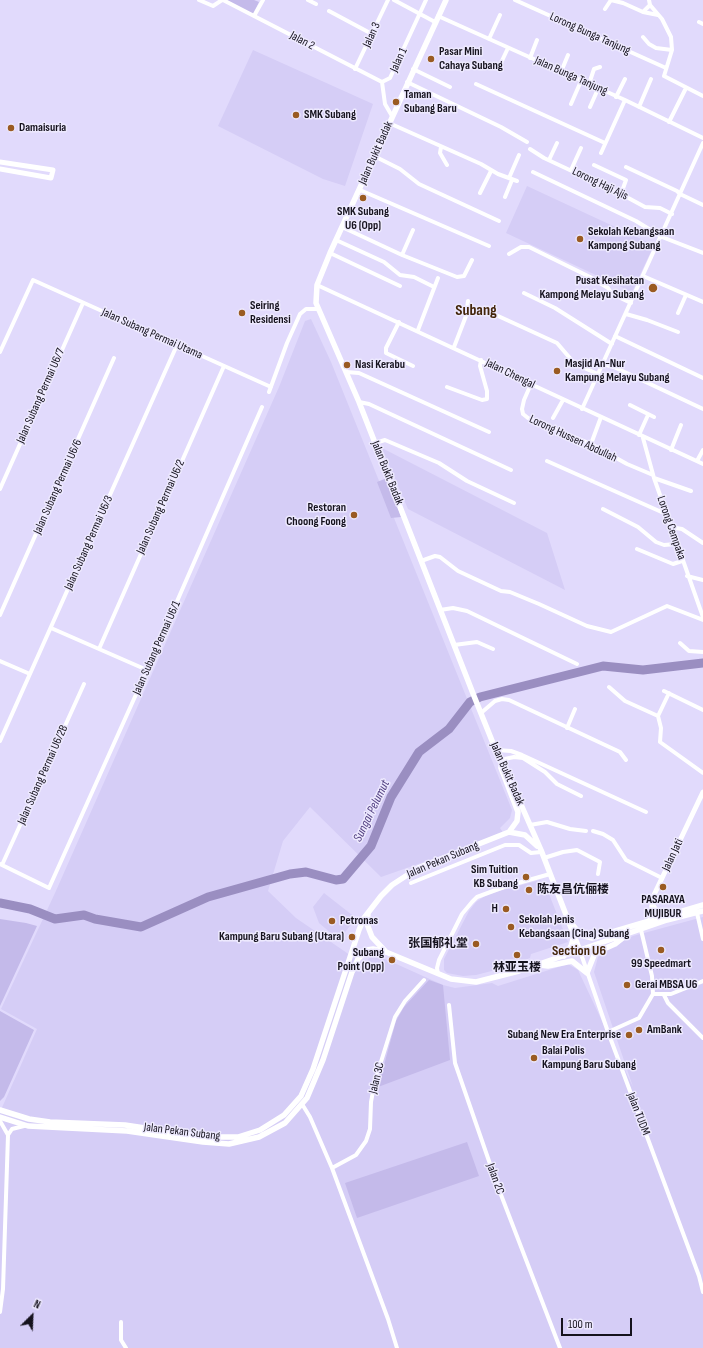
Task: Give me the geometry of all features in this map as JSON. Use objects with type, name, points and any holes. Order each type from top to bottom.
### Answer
[{"type":"main road","name":"Jalan Bukit Badak","points":[[446,0],[407,82],[360,190],[330,253],[317,285],[317,308],[359,402],[500,761],[505,768],[544,858],[580,951]]},
{"type":"main road","points":[[500,761],[501,768],[518,812],[517,821],[509,832],[525,835],[541,851]]},
{"type":"main road","name":"Jalan Pekan Subang","points":[[0,1110],[29,1119],[125,1125],[206,1137],[238,1137],[255,1132],[273,1123],[284,1115],[300,1096],[310,1076],[359,930],[368,913],[381,896],[406,875],[418,868],[509,832]]},
{"type":"main road","points":[[566,917],[570,919],[577,931],[587,938],[599,936],[660,916],[703,905]]},
{"type":"main road","name":"Jalan Pekan Subang","points":[[0,1117],[28,1126],[127,1131],[203,1142],[229,1144],[259,1138],[285,1123],[307,1098],[323,1060],[346,987],[358,959],[367,950],[373,949],[386,952],[438,975],[451,979],[476,982],[539,964],[627,934],[700,912]]},
{"type":"main road","name":"Jalan Pekan Subang","points":[[368,913],[367,924],[372,937],[386,952]]},
{"type":"main road","points":[[539,964],[548,966],[572,961],[587,973],[595,953],[614,944],[627,934]]},
{"type":"main road","points":[[564,956],[571,946],[574,936]]},
{"type":"street","points":[[199,0],[213,6],[222,0]]},
{"type":"street","name":"Jalan 2","points":[[222,0],[382,82]]},
{"type":"street","points":[[254,16],[263,0]]},
{"type":"street","points":[[308,0],[316,4]]},
{"type":"street","name":"Jalan 3","points":[[355,69],[388,0]]},
{"type":"street","name":"Jalan Bunga Tanjung","points":[[394,0],[420,14],[489,39],[625,100],[703,138]]},
{"type":"street","name":"Jalan 1","points":[[392,116],[385,104],[382,82],[390,78],[426,0]]},
{"type":"street","name":"Lorong Bunga Tanjung","points":[[515,0],[666,68]]},
{"type":"street","points":[[605,9],[611,0],[616,0],[643,12],[658,15]]},
{"type":"street","points":[[643,12],[650,2],[671,37],[672,50],[664,76],[703,96]]},
{"type":"street","points":[[329,11],[372,34]]},
{"type":"street","points":[[489,39],[500,15]]},
{"type":"street","points":[[643,37],[649,44],[656,48],[672,50]]},
{"type":"street","points":[[530,58],[537,40]]},
{"type":"street","points":[[500,65],[508,48]]},
{"type":"street","points":[[561,72],[568,55]]},
{"type":"street","points":[[589,84],[594,69],[600,67]]},
{"type":"street","points":[[413,69],[450,86]]},
{"type":"street","points":[[616,97],[625,79]]},
{"type":"street","points":[[639,107],[651,79]]},
{"type":"street","points":[[571,104],[581,81]]},
{"type":"street","points":[[407,82],[501,127],[527,142]]},
{"type":"street","points":[[476,84],[605,143]]},
{"type":"street","points":[[669,122],[686,88]]},
{"type":"street","points":[[590,107],[598,89]]},
{"type":"street","points":[[601,153],[625,100]]},
{"type":"street","points":[[389,123],[513,180]]},
{"type":"street","points":[[582,409],[662,237],[703,143]]},
{"type":"street","points":[[549,160],[557,144]]},
{"type":"street","points":[[441,147],[440,153],[447,165]]},
{"type":"street","points":[[571,170],[581,148]]},
{"type":"street","name":"Lorong Haji Ajis","points":[[530,149],[549,160],[645,207],[660,208],[672,214]]},
{"type":"street","points":[[698,154],[703,156]]},
{"type":"street","points":[[505,198],[513,180],[519,155]]},
{"type":"street","points":[[374,156],[400,168],[418,184],[499,222]]},
{"type":"street","points":[[0,162],[53,170],[51,178],[0,169]]},
{"type":"street","points":[[594,166],[626,180],[621,194]]},
{"type":"street","points":[[626,167],[703,205]]},
{"type":"street","points":[[480,193],[491,171]]},
{"type":"street","points":[[533,172],[636,221],[662,237],[703,253]]},
{"type":"street","points":[[360,190],[489,246]]},
{"type":"street","points":[[342,227],[402,255],[460,278],[464,276],[472,260]]},
{"type":"street","points":[[402,255],[413,230]]},
{"type":"street","points":[[336,240],[384,262],[400,275],[414,277],[434,287]]},
{"type":"street","points":[[509,254],[521,246],[529,247],[592,278],[608,288],[612,294],[631,304]]},
{"type":"street","points":[[330,253],[400,286]]},
{"type":"street","points":[[643,276],[703,302]]},
{"type":"street","points":[[418,330],[438,278]]},
{"type":"street","name":"Jalan Subang Permai Utama","points":[[0,352],[32,280],[271,387]]},
{"type":"street","name":"Jalan Chengal","points":[[317,285],[418,330],[641,437],[703,464]]},
{"type":"street","points":[[524,293],[555,308],[612,344]]},
{"type":"street","points":[[678,313],[686,295]]},
{"type":"street","points":[[454,347],[465,320],[468,301]]},
{"type":"street","name":"Jalan Subang Permai U6/7","points":[[0,489],[83,302]]},
{"type":"street","points":[[269,392],[287,343],[300,314],[306,309],[317,308]]},
{"type":"street","points":[[485,310],[557,343],[575,364],[598,374]]},
{"type":"street","points":[[626,314],[678,332]]},
{"type":"street","points":[[399,322],[386,348],[386,353],[413,366]]},
{"type":"street","points":[[616,336],[703,378]]},
{"type":"street","name":"Jalan Subang Permai U6/3","points":[[0,741],[177,345]]},
{"type":"street","name":"Jalan Subang Permai U6/6","points":[[0,615],[114,358]]},
{"type":"street","points":[[447,387],[482,400],[487,399],[487,390],[480,366],[481,360]]},
{"type":"street","points":[[602,364],[614,367],[703,409]]},
{"type":"street","name":"Jalan Subang Permai U6/2","points":[[99,649],[224,366]]},
{"type":"street","points":[[346,372],[359,373],[489,432]]},
{"type":"street","name":"Lorong Hussen Abdullah","points":[[531,384],[524,400],[523,414],[535,422],[591,444],[627,464],[691,491]]},
{"type":"street","points":[[553,418],[563,400]]},
{"type":"street","points":[[359,402],[369,404],[511,470]]},
{"type":"street","points":[[630,405],[654,417]]},
{"type":"street","name":"Jalan Subang Permai U6/1","points":[[1,865],[49,888],[148,670],[262,407]]},
{"type":"street","points":[[641,437],[648,415]]},
{"type":"street","points":[[591,444],[601,417]]},
{"type":"street","points":[[671,450],[680,425]]},
{"type":"street","name":"Lorong Cempaka","points":[[641,437],[670,527],[703,616]]},
{"type":"street","points":[[375,443],[385,440],[439,463],[467,481],[514,504]]},
{"type":"street","points":[[697,462],[703,450]]},
{"type":"street","points":[[547,461],[666,514]]},
{"type":"street","points":[[603,509],[638,527],[656,542],[664,545],[676,544]]},
{"type":"street","points":[[670,527],[682,529],[703,543]]},
{"type":"street","points":[[637,549],[672,564],[682,561]]},
{"type":"street","points":[[421,561],[435,556],[440,557],[458,570],[501,590],[510,592],[539,604],[587,626],[611,632],[667,606],[703,620]]},
{"type":"street","points":[[687,576],[703,580]]},
{"type":"street","points":[[440,610],[452,608],[467,611],[577,664]]},
{"type":"street","points":[[51,628],[148,670]]},
{"type":"street","points":[[454,645],[477,642],[493,649]]},
{"type":"street","points":[[680,643],[689,650],[703,652]]},
{"type":"street","points":[[0,661],[30,674]]},
{"type":"street","name":"Jalan Subang Permai U6/2B","points":[[1,865],[84,684]]},
{"type":"street","points":[[610,687],[625,701],[658,716]]},
{"type":"street","points":[[664,691],[703,710]]},
{"type":"street","points":[[669,693],[658,716],[661,728],[659,741],[661,744],[703,773]]},
{"type":"street","points":[[481,713],[495,701],[505,699],[620,752],[626,760]]},
{"type":"street","points":[[567,728],[575,709]]},
{"type":"street","points":[[496,750],[512,751],[522,755],[646,812]]},
{"type":"street","points":[[500,761],[514,757],[523,758],[545,772],[558,784],[581,796]]},
{"type":"street","name":"Jalan Jati","points":[[650,920],[652,904],[662,878],[703,792]]},
{"type":"street","points":[[530,825],[547,822],[570,829],[586,831]]},
{"type":"street","points":[[593,831],[603,834],[613,840],[626,860],[662,878]]},
{"type":"street","points":[[411,883],[505,845],[519,845],[534,854],[541,851]]},
{"type":"street","points":[[544,858],[577,850],[600,862],[598,874]]},
{"type":"street","points":[[438,975],[437,968],[439,960],[462,914],[472,902],[478,897],[504,887],[550,874]]},
{"type":"street","points":[[652,904],[660,916]]},
{"type":"street","points":[[700,912],[703,939]]},
{"type":"street","points":[[608,1032],[639,1018],[653,994],[652,976],[641,930]]},
{"type":"street","name":"Jalan TUDM","points":[[580,951],[608,1032],[699,1276],[703,1292]]},
{"type":"street","name":"Jalan 3C","points":[[332,1168],[356,1156],[366,1141],[370,1129],[371,1102],[375,1081],[395,1017],[405,1001],[424,980]]},
{"type":"street","points":[[653,994],[671,994],[703,981]]},
{"type":"street","points":[[664,995],[668,1003],[703,1038]]},
{"type":"street","name":"Jalan 2C","points":[[448,1005],[455,1063],[498,1187],[560,1348]]},
{"type":"street","points":[[302,1104],[310,1117],[332,1168],[388,1319],[397,1348]]},
{"type":"street","points":[[0,1121],[8,1135],[3,1289],[0,1312]]},
{"type":"street","points":[[8,1135],[12,1129],[28,1126]]},
{"type":"street","name":"Jalan TUDM","points":[[699,1276],[703,1280]]},
{"type":"street","points":[[121,1322],[121,1340],[126,1348]]},
{"type":"shaded area","points":[[226,0],[254,0],[259,2],[253,14]]},
{"type":"shaded area","name":"SMK Subang","points":[[253,50],[373,104],[345,186],[323,179],[218,126]]},
{"type":"shaded area","name":"Sekolah Kebangsaan Kampong Subang","points":[[527,186],[654,245],[632,292],[506,233]]},
{"type":"shaded area","points":[[311,319],[331,362],[512,810],[510,818],[500,828],[504,834],[381,877],[310,807],[283,841],[268,891],[296,918],[363,964],[374,954],[443,985],[455,988],[492,983],[498,986],[568,964],[578,970],[633,1087],[594,972],[598,957],[610,948],[633,936],[703,917],[703,1348],[0,1348],[0,1112],[37,1029],[1,1009],[55,893],[279,387],[305,321]]},
{"type":"shaded area","points":[[382,448],[547,533],[565,590],[408,509]]},
{"type":"shaded area","points":[[387,478],[401,517],[391,518],[377,482]]},
{"type":"shaded area","name":"Sekolah Jenis Kebangsaan (Cina) Subang","points":[[540,880],[545,884],[568,942],[531,954],[530,958],[507,967],[476,975],[463,976],[447,973],[444,970],[444,959],[469,911],[476,902],[488,894]]},
{"type":"shaded area","points":[[324,893],[356,918],[339,940],[319,923],[313,907]]},
{"type":"shaded area","points":[[0,919],[37,926],[0,1006]]},
{"type":"shaded area","points":[[429,980],[443,985],[450,1060],[378,1087],[396,1021],[404,1007]]},
{"type":"shaded area","points":[[0,1011],[34,1030],[4,1097],[0,1101]]},
{"type":"shaded area","points":[[467,1142],[479,1176],[357,1218],[345,1183]]},
{"type":"waterway","name":"Sungai Pelumut","points":[[0,903],[30,909],[55,919],[84,915],[95,919],[141,927],[208,897],[290,874],[306,872],[336,880],[343,879],[371,846],[391,797],[419,752],[449,729],[470,702],[480,697],[603,666],[643,670],[703,663]]},
{"type":"place","name":"Pasar Mini Cahaya Subang","points":[[431,59]]},
{"type":"place","name":"Taman Subang Baru","points":[[396,102]]},
{"type":"place","name":"SMK Subang","points":[[296,115]]},
{"type":"place","name":"Damaisuria","points":[[11,128]]},
{"type":"place","name":"SMK Subang U6 (Opp)","points":[[363,198]]},
{"type":"place","name":"Sekolah Kebangsaan Kampong Subang","points":[[580,239]]},
{"type":"place","name":"Pusat Kesihatan Kampong Melayu Subang","points":[[653,288]]},
{"type":"place","name":"Seiring Residensi","points":[[242,313]]},
{"type":"place","name":"Nasi Kerabu","points":[[347,365]]},
{"type":"place","name":"Masjid An-Nur Kampung Melayu Subang","points":[[557,371]]},
{"type":"place","name":"Restoran Choong Foong","points":[[354,515]]},
{"type":"place","name":"Sim Tuition KB Subang","points":[[526,877]]},
{"type":"place","name":"PASARAYA MUJIBUR","points":[[663,887]]},
{"type":"place","name":"陈友昌伉俪楼","points":[[529,890]]},
{"type":"place","name":"H","points":[[506,909]]},
{"type":"place","name":"Petronas","points":[[332,921]]},
{"type":"place","name":"Sekolah Jenis Kebangsaan (Cina) Subang","points":[[511,927]]},
{"type":"place","name":"Kampung Baru Subang (Utara)","points":[[352,937]]},
{"type":"place","name":"张国郁礼堂","points":[[476,944]]},
{"type":"place","name":"99 Speedmart","points":[[661,950]]},
{"type":"place","name":"林亚玉楼","points":[[517,955]]},
{"type":"place","name":"Subang Point (Opp)","points":[[392,960]]},
{"type":"place","name":"Gerai MBSA U6","points":[[627,985]]},
{"type":"place","name":"AmBank","points":[[639,1030]]},
{"type":"place","name":"Subang New Era Enterprise","points":[[629,1035]]},
{"type":"place","name":"Balai Polis Kampung Baru Subang","points":[[534,1058]]},
{"type":"district","name":"Subang","points":[[476,311]]},
{"type":"district","name":"Section U6","points":[[579,951]]}]
